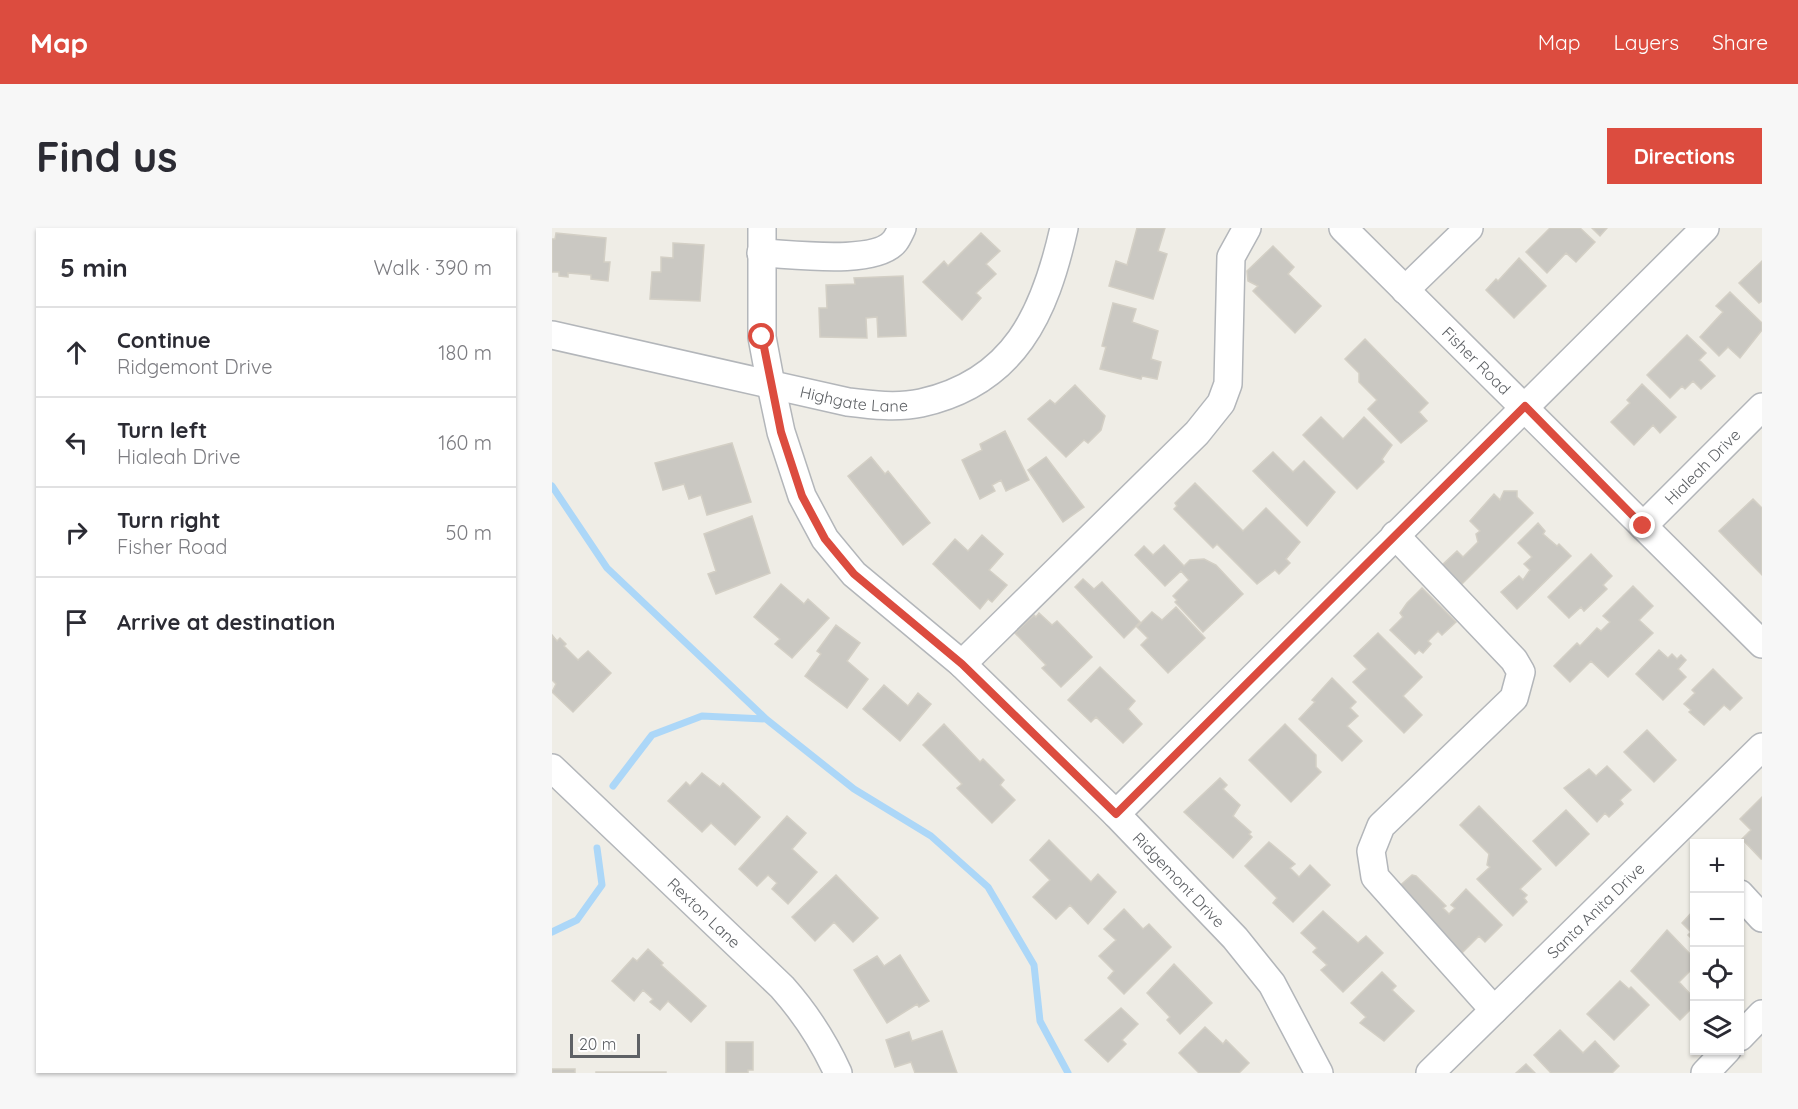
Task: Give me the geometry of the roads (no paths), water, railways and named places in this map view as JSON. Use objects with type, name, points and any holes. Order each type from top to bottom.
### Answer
[{"type":"street","points":[[762,240],[842,256],[881,251],[895,242],[902,228]]},
{"type":"street","name":"Highgate Lane","points":[[552,335],[848,402],[886,406],[919,404],[975,382],[997,367],[1018,344],[1033,322],[1054,275],[1064,228]]},
{"type":"street","points":[[962,664],[1197,433],[1221,403],[1228,384],[1231,257],[1247,228]]},
{"type":"street","name":"Fisher Road","points":[[1343,228],[1762,643]]},
{"type":"street","points":[[1405,290],[1469,228]]},
{"type":"street","points":[[1116,814],[1705,228]]},
{"type":"street","name":"Ridgemont Drive","points":[[762,240],[762,337],[771,385],[781,432],[802,496],[825,539],[854,574],[962,664],[1116,814],[1235,938],[1272,984],[1319,1073]]},
{"type":"street","name":"Hialeah Drive","points":[[1643,526],[1762,407]]},
{"type":"street","points":[[1395,536],[1514,660],[1521,672],[1514,698],[1381,826],[1371,850],[1375,877],[1494,1010]]},
{"type":"street","name":"Santa Anita Drive","points":[[1430,1073],[1494,1010],[1687,838],[1762,747]]},
{"type":"street","name":"Rexton Lane","points":[[552,768],[782,987],[807,1014],[838,1073]]},
{"type":"street","points":[[1744,898],[1762,918]]},
{"type":"street","points":[[1744,1033],[1762,1014]]},
{"type":"street","points":[[1705,1073],[1722,1055]]},
{"type":"waterway","points":[[552,486],[607,568],[766,719],[854,789],[931,836],[988,887],[1034,965],[1040,1021],[1068,1073]]},
{"type":"waterway","points":[[613,786],[652,735],[702,716],[766,719]]},
{"type":"waterway","points":[[552,932],[577,920],[602,885],[597,848]]}]
